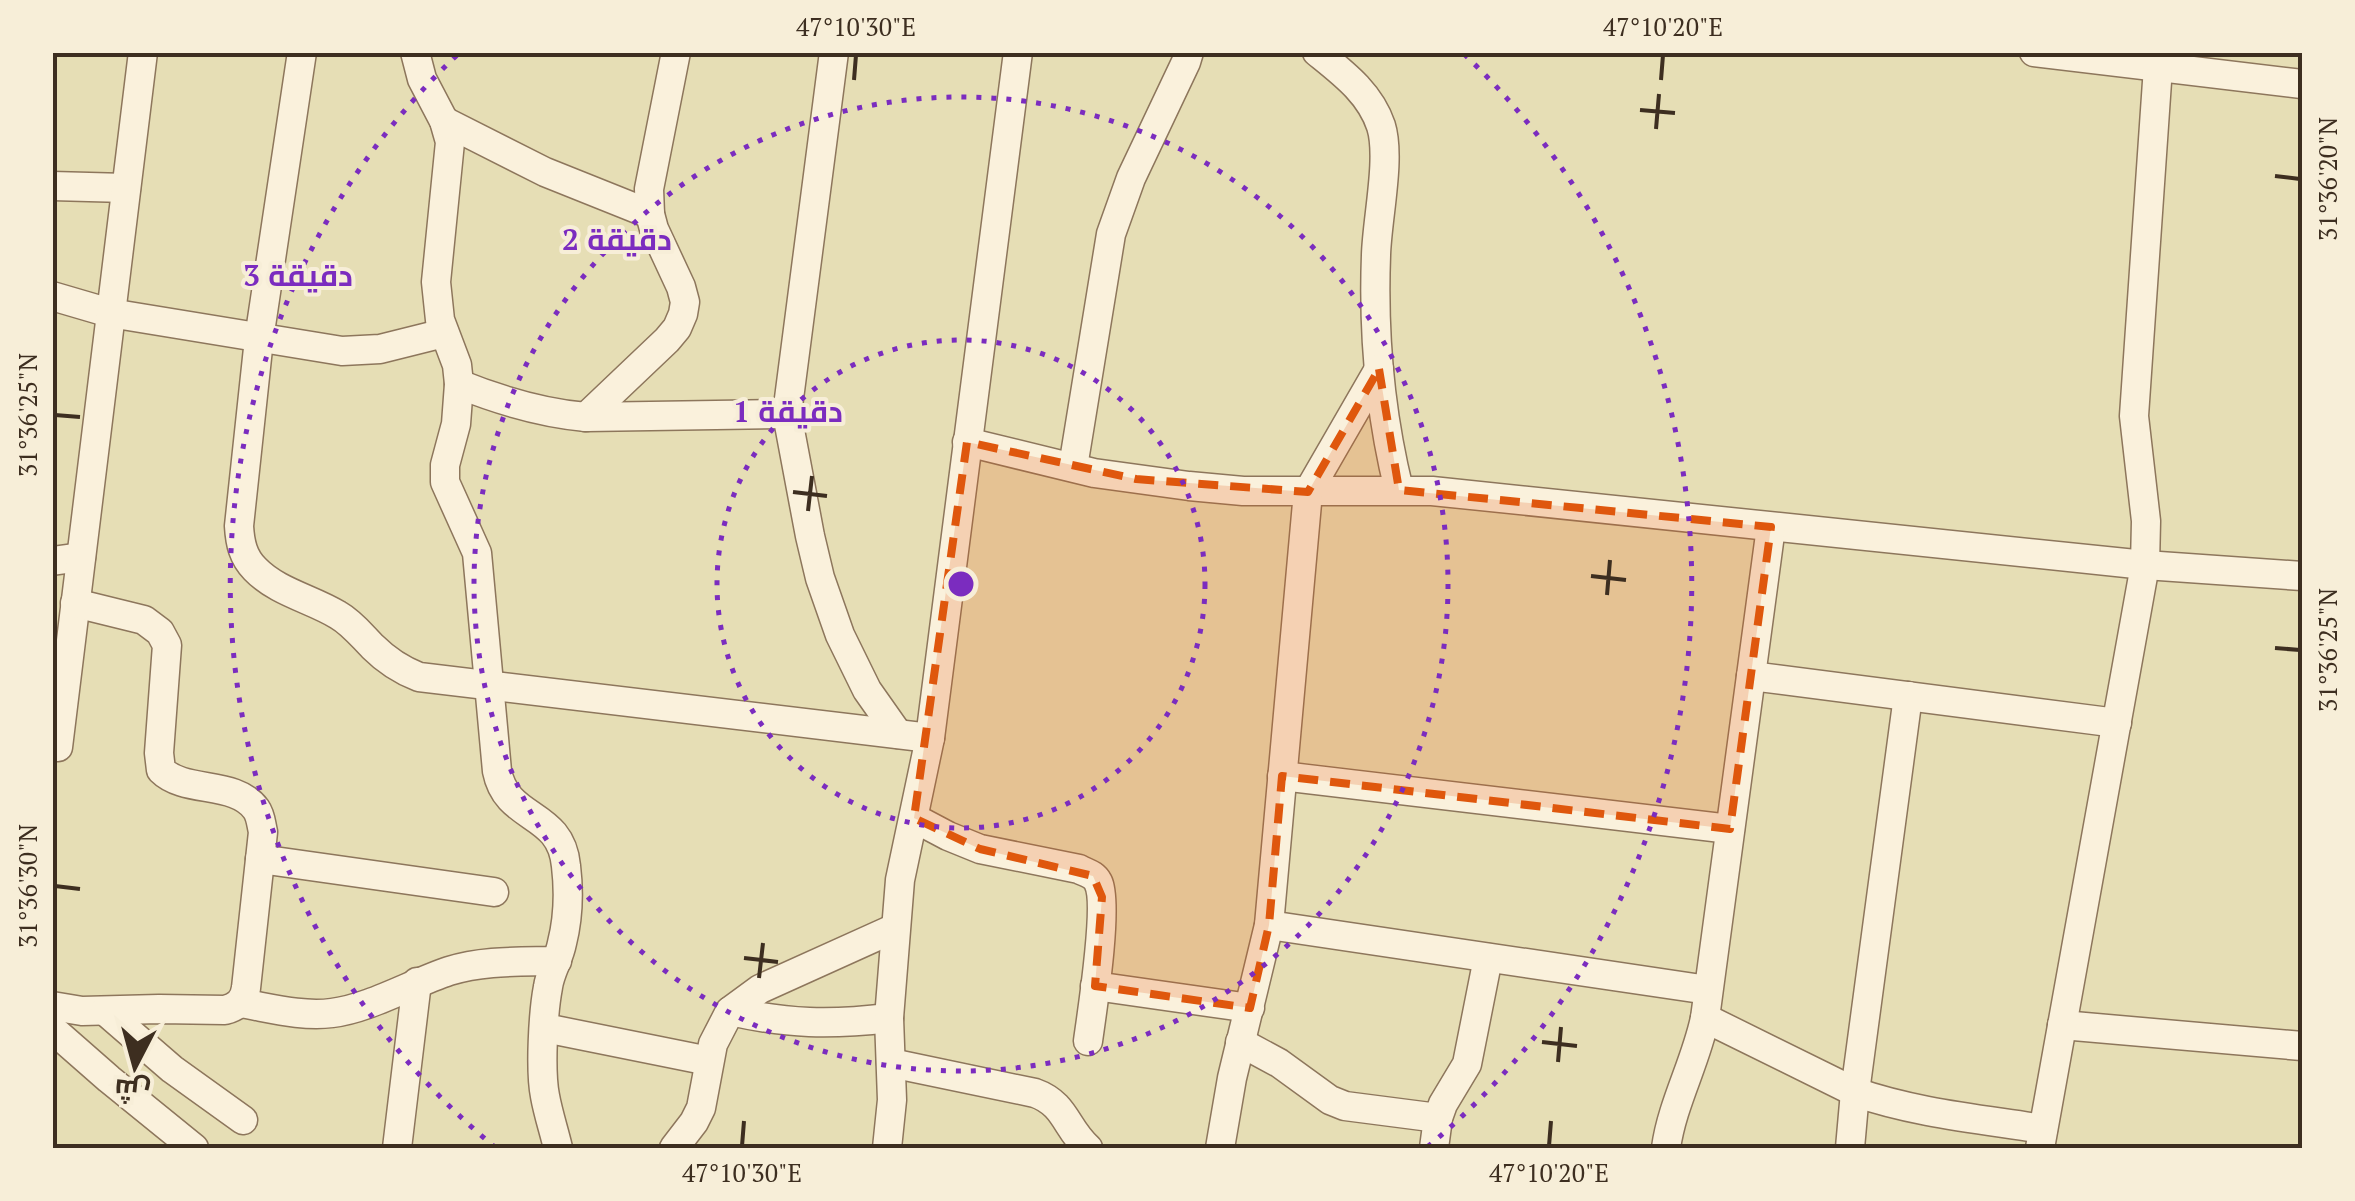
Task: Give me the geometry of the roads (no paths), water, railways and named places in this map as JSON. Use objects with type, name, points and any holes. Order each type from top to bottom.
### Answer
[{"type":"street","points":[[58,747],[143,52]]},
{"type":"street","points":[[302,52],[260,339],[239,526],[240,544],[258,573],[341,616],[384,658],[419,678],[930,738]]},
{"type":"street","points":[[415,52],[426,88],[448,133],[450,151],[436,282],[444,333],[457,365],[459,384],[458,412],[444,482],[477,553],[499,784],[514,804],[554,832],[563,847],[566,864],[567,907],[562,945],[547,991],[545,1028],[544,1094],[558,1148]]},
{"type":"street","points":[[586,416],[667,340],[684,314],[681,287],[650,214],[650,189],[676,52]]},
{"type":"street","points":[[834,52],[787,414],[820,578],[867,690],[898,734]]},
{"type":"street","points":[[888,1148],[892,1100],[889,1018],[900,880],[930,738],[1018,52]]},
{"type":"street","points":[[1073,468],[1111,234],[1131,178],[1189,52]]},
{"type":"street","points":[[1317,52],[1371,102],[1382,130],[1376,318],[1384,425],[1398,490]]},
{"type":"street","points":[[2034,52],[2302,84]]},
{"type":"street","points":[[1269,925],[1488,958],[1707,1004],[1855,1092],[2042,1138],[2146,565],[2146,522],[2134,416],[2158,67]]},
{"type":"street","points":[[444,121],[545,172],[650,214]]},
{"type":"street","points":[[52,186],[126,188]]},
{"type":"street","points":[[52,296],[110,313],[322,349],[364,351],[444,333]]},
{"type":"street","points":[[1220,1148],[1240,1042],[1269,925],[1308,492],[1379,369]]},
{"type":"street","points":[[459,384],[520,406],[586,416],[787,414]]},
{"type":"street","points":[[968,442],[1094,473],[1189,486],[1243,491],[1398,490],[1470,494],[2146,565],[2302,576]]},
{"type":"street","points":[[1666,1148],[1700,1040],[1707,1004],[1771,527]]},
{"type":"street","points":[[52,560],[81,557]]},
{"type":"street","points":[[52,1006],[82,1011],[225,1010],[240,1003],[246,988],[263,832],[254,806],[226,792],[176,780],[161,770],[168,644],[160,632],[144,620],[75,603]]},
{"type":"street","points":[[1751,676],[2116,724]]},
{"type":"street","points":[[1850,1148],[1908,696]]},
{"type":"street","points":[[1282,776],[1730,829]]},
{"type":"street","points":[[914,818],[980,849],[1079,869],[1093,876],[1102,897],[1088,1041]]},
{"type":"street","points":[[260,859],[494,892]]},
{"type":"street","points":[[674,1148],[700,1108],[713,1044],[730,1011],[760,989],[895,928]]},
{"type":"street","points":[[1434,1148],[1438,1118],[1467,1064],[1488,958]]},
{"type":"street","points":[[240,1003],[318,1014],[338,1012],[482,963],[557,961]]},
{"type":"street","points":[[397,1148],[417,982]]},
{"type":"street","points":[[1095,986],[1250,1008]]},
{"type":"street","points":[[106,1011],[172,1069],[243,1120]]},
{"type":"street","points":[[730,1011],[809,1024],[889,1018]]},
{"type":"street","points":[[2062,1025],[2302,1046]]},
{"type":"street","points":[[545,1028],[709,1061]]},
{"type":"street","points":[[52,1029],[194,1148]]},
{"type":"street","points":[[1240,1042],[1279,1062],[1330,1100],[1345,1106],[1438,1118]]},
{"type":"street","points":[[891,1063],[1049,1098],[1060,1107],[1076,1137],[1088,1148]]}]
